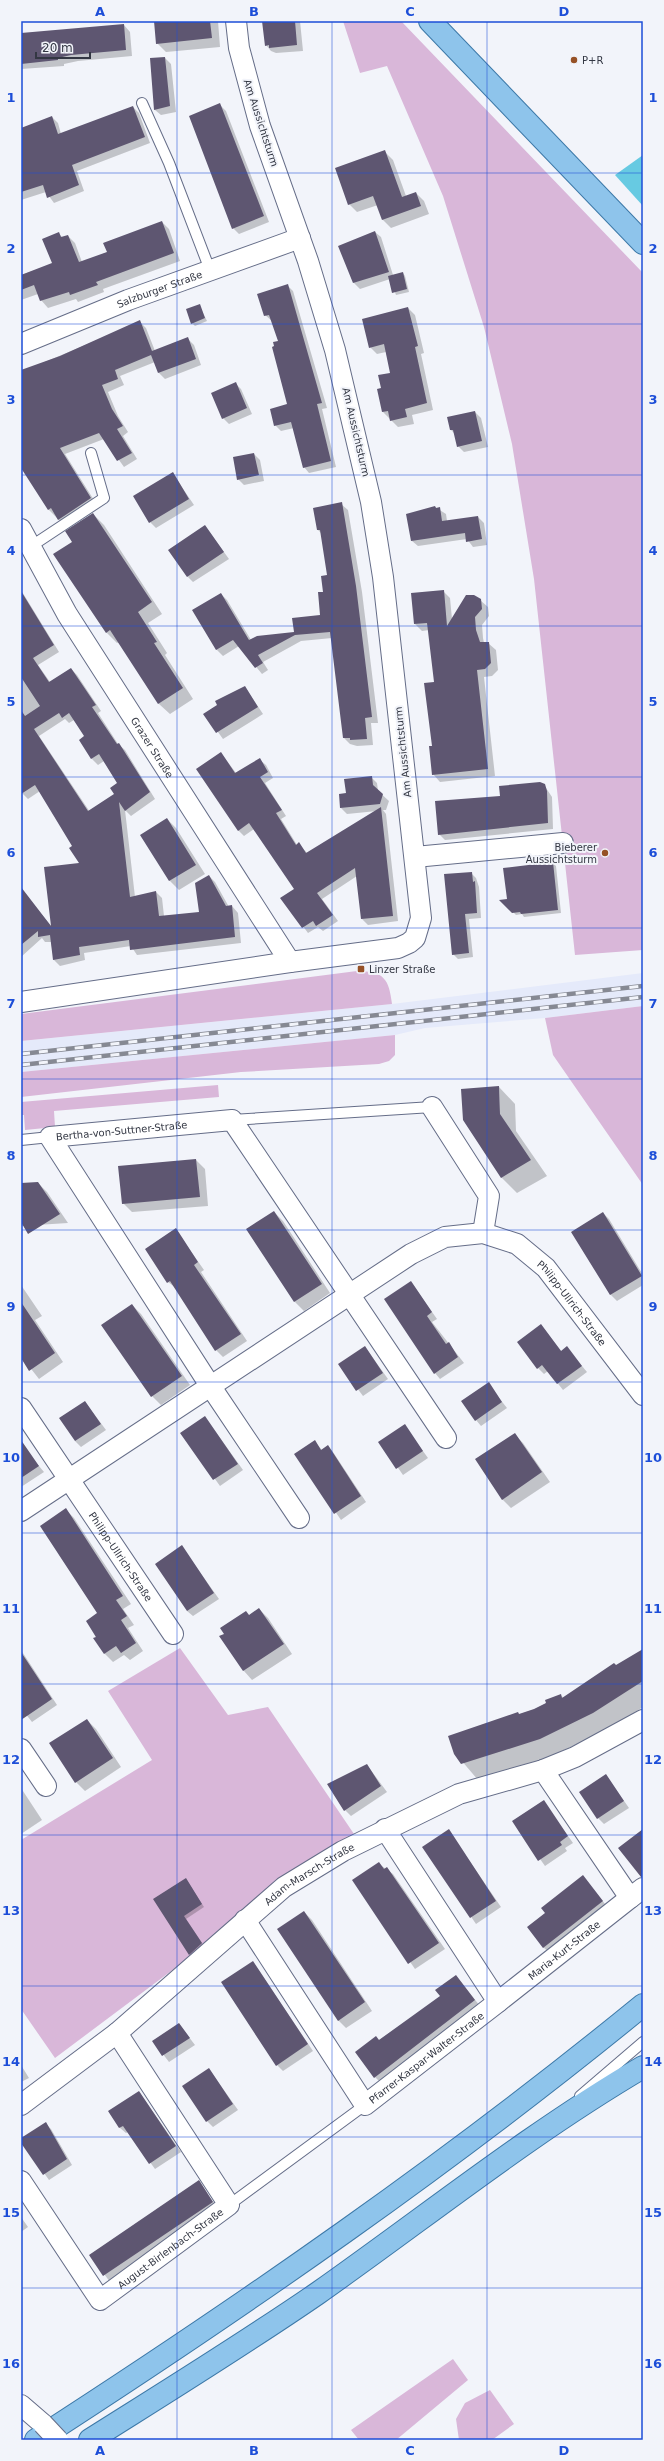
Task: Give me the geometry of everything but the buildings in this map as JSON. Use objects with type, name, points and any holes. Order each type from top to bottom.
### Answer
[{"type":"main road","points":[[430,21],[643,243]]},
{"type":"main road","points":[[39,2432],[142,2371],[347,2230],[503,2114],[643,2005]]},
{"type":"main road","points":[[90,2440],[317,2293],[526,2141],[586,2101],[643,2068]]},
{"type":"street","name":"Am Aussichtsturm","points":[[236,21],[239,48],[260,126],[300,238],[336,350],[371,502],[383,577],[421,918],[414,938],[405,946],[290,962]]},
{"type":"street","name":"Salzburger Straße","points":[[21,344],[128,300],[300,238]]},
{"type":"street","name":"Grazer Straße","points":[[21,530],[67,614],[290,962]]},
{"type":"street","points":[[415,857],[563,843]]},
{"type":"street","points":[[21,1002],[290,962]]},
{"type":"street","points":[[432,1107],[489,1196],[482,1233]]},
{"type":"street","points":[[232,1120],[446,1438]]},
{"type":"street","name":"Bertha-von-Suttner-Straße","points":[[210,1387],[50,1137],[232,1120]]},
{"type":"street","name":"Philipp-Ullrich-Straße","points":[[21,1511],[411,1254],[445,1237],[482,1233],[517,1244],[546,1268],[643,1395]]},
{"type":"street","points":[[210,1387],[299,1518]]},
{"type":"street","points":[[21,1408],[69,1480]]},
{"type":"street","name":"Philipp-Ullrich-Straße","points":[[69,1480],[173,1634]]},
{"type":"street","name":"Adam-Marsch-Straße","points":[[21,2105],[117,2033],[284,1887],[343,1851],[385,1828],[459,1794],[543,1770],[576,1757],[643,1720]]},
{"type":"street","points":[[21,1749],[46,1786]]},
{"type":"street","name":"Maria-Kurt-Straße","points":[[498,2002],[636,1893],[543,1770]]},
{"type":"street","points":[[385,1828],[498,2002]]},
{"type":"street","name":"Pfarrer-Kaspar-Walter-Straße","points":[[245,1920],[365,2105],[498,2002]]},
{"type":"street","name":"August-Birlenbach-Straße","points":[[21,2181],[100,2300],[229,2205],[117,2033]]},
{"type":"street","points":[[21,2405],[39,2432],[58,2440]]},
{"type":"lane","points":[[142,103],[169,164],[210,270]]},
{"type":"lane","points":[[30,547],[104,498],[91,453]]},
{"type":"lane","points":[[232,1120],[432,1107]]},
{"type":"lane","points":[[21,1140],[50,1137]]},
{"type":"lane","points":[[526,2141],[643,2042]]},
{"type":"lane","points":[[229,2205],[365,2105]]},
{"type":"shaded area","points":[[343,21],[401,21],[643,273],[643,950],[575,955],[534,579],[512,444],[484,327],[443,196],[387,66],[360,73]]},
{"type":"shaded area","points":[[366,971],[384,978],[389,988],[392,1004],[21,1041],[21,1014]]},
{"type":"shaded area","points":[[643,973],[643,1006],[545,1018],[425,1028],[395,1035],[21,1072],[21,1041],[392,1004]]},
{"type":"shaded area","points":[[643,1006],[643,1185],[553,1055],[545,1018]]},
{"type":"shaded area","points":[[395,1035],[395,1055],[389,1061],[379,1064],[241,1072],[21,1097],[21,1072]]},
{"type":"shaded area","points":[[218,1085],[219,1097],[54,1111],[55,1127],[25,1130],[24,1115],[21,1115],[21,1102]]},
{"type":"shaded area","points":[[180,1648],[228,1715],[268,1707],[354,1834],[55,2058],[21,2009],[21,1840],[152,1760],[108,1691]]},
{"type":"shaded area","points":[[453,2359],[468,2380],[396,2440],[359,2440],[351,2430]]},
{"type":"shaded area","points":[[490,2390],[514,2424],[492,2440],[459,2440],[456,2419],[465,2403]]},
{"type":"water","points":[[643,155],[643,206],[615,175]]},
{"type":"railway","points":[[21,1054],[643,986]]},
{"type":"railway","points":[[21,1065],[643,997]]},
{"type":"place","name":"P+R","points":[[574,60]]},
{"type":"place","name":"Bieberer Aussichtsturm","points":[[605,853]]},
{"type":"place","name":"Linzer Straße","points":[[361,969]]}]
